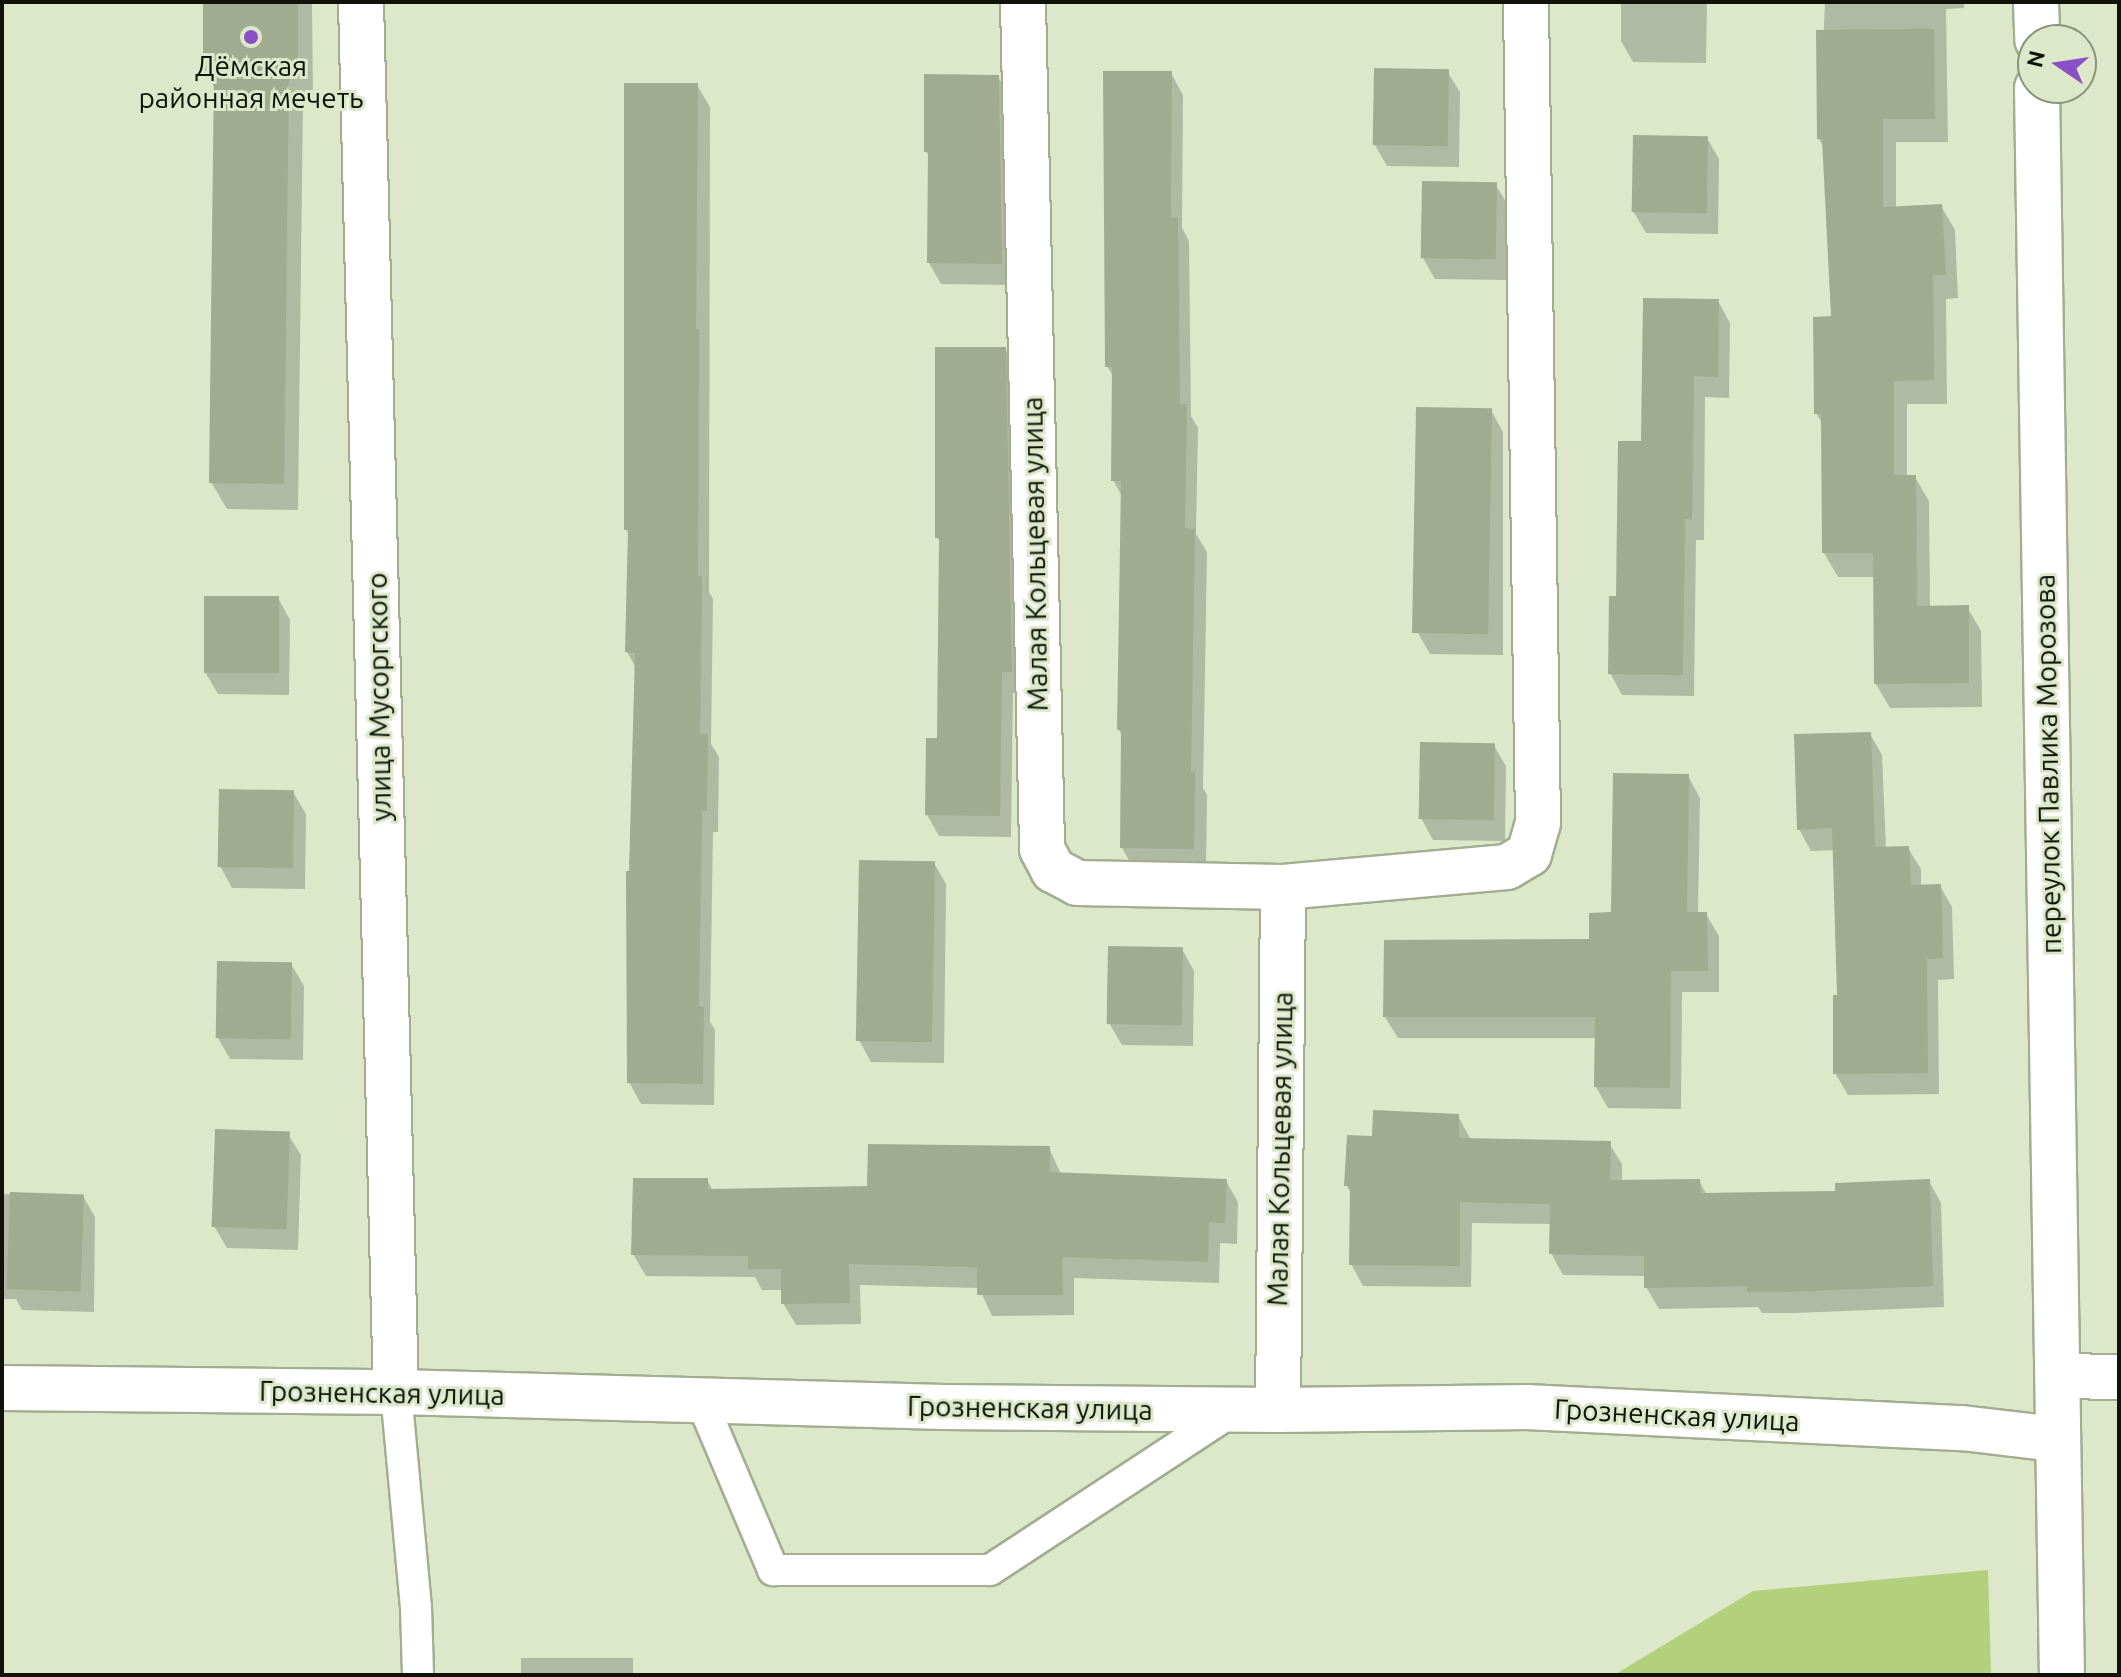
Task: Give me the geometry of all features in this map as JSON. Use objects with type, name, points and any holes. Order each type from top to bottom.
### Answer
[{"type":"street","name":"улица Мусоргского","points":[[361,2],[396,1392]]},
{"type":"street","name":"Малая Кольцевая улица","points":[[1023,2],[1042,849],[1053,870],[1077,883],[1283,887],[1507,867],[1529,854],[1538,823],[1526,2]]},
{"type":"street","points":[[2036,2],[2037,24]]},
{"type":"street","name":"переулок Павлика Морозова","points":[[2037,104],[2062,1675]]},
{"type":"street","name":"Малая Кольцевая улица","points":[[1278,1410],[1283,887]]},
{"type":"street","points":[[2058,1376],[2119,1377]]},
{"type":"street","name":"Грозненская улица","points":[[2,1388],[396,1392],[1234,1410],[1526,1407],[1962,1428],[2056,1439]]},
{"type":"lane","points":[[396,1392],[416,1607],[418,1675]]},
{"type":"lane","points":[[701,1400],[773,1570],[990,1570],[1234,1410]]},
{"type":"green space","points":[[1988,1570],[1991,1675],[1614,1675],[1753,1591]]},
{"type":"building","points":[[203,2],[298,2],[298,71],[289,71],[284,484],[209,483],[214,72],[203,72]]},
{"type":"building","points":[[1934,29],[1935,119],[1883,119],[1883,207],[1942,204],[1946,275],[1933,275],[1934,380],[1894,381],[1894,475],[1916,475],[1917,606],[1969,605],[1969,683],[1874,684],[1873,553],[1822,553],[1821,414],[1814,414],[1813,317],[1831,316],[1822,139],[1817,139],[1816,30]]},
{"type":"building","points":[[1374,68],[1449,69],[1448,146],[1373,145]]},
{"type":"building","points":[[1103,71],[1172,71],[1171,218],[1178,217],[1180,404],[1187,404],[1185,528],[1195,529],[1191,772],[1195,772],[1194,849],[1120,848],[1121,730],[1117,730],[1121,481],[1111,481],[1112,367],[1105,367]]},
{"type":"building","points":[[924,74],[999,75],[1002,264],[927,263],[928,152],[924,152]]},
{"type":"building","points":[[624,83],[698,83],[696,329],[699,329],[698,576],[702,576],[700,734],[708,734],[707,811],[702,811],[699,1006],[704,1007],[703,1084],[627,1083],[626,871],[629,871],[635,653],[625,652],[628,530],[624,530]]},
{"type":"building","points":[[1633,135],[1708,136],[1707,213],[1632,212]]},
{"type":"building","points":[[1422,181],[1497,182],[1496,259],[1421,258]]},
{"type":"building","points":[[1643,298],[1719,299],[1718,377],[1694,376],[1692,520],[1685,519],[1683,675],[1608,674],[1609,596],[1616,596],[1618,441],[1641,441]]},
{"type":"building","points":[[935,347],[1006,347],[1012,672],[1002,672],[1000,816],[925,815],[926,738],[937,738],[939,538],[935,538]]},
{"type":"building","points":[[1416,407],[1492,408],[1488,634],[1412,633]]},
{"type":"building","points":[[204,596],[279,596],[279,673],[204,673]]},
{"type":"building","points":[[1871,732],[1875,847],[1909,846],[1911,885],[1941,884],[1943,958],[1927,959],[1928,1073],[1833,1074],[1833,995],[1837,995],[1832,828],[1797,830],[1794,734]]},
{"type":"building","points":[[1420,742],[1495,743],[1494,820],[1419,819]]},
{"type":"building","points":[[1613,773],[1689,774],[1687,912],[1707,912],[1708,971],[1671,971],[1670,1088],[1594,1087],[1595,1017],[1383,1017],[1384,940],[1589,939],[1589,913],[1611,912]]},
{"type":"building","points":[[219,789],[294,790],[293,868],[218,867]]},
{"type":"building","points":[[859,860],[935,861],[932,1042],[856,1041]]},
{"type":"building","points":[[1108,946],[1183,947],[1182,1025],[1107,1024]]},
{"type":"building","points":[[217,961],[292,962],[291,1039],[216,1038]]},
{"type":"building","points":[[1373,1110],[1459,1114],[1459,1138],[1611,1141],[1610,1180],[1700,1179],[1701,1193],[1835,1191],[1835,1183],[1930,1179],[1933,1286],[1782,1292],[1747,1292],[1747,1286],[1644,1288],[1644,1256],[1549,1254],[1550,1204],[1460,1202],[1460,1266],[1349,1265],[1350,1186],[1344,1186],[1347,1135],[1372,1136]]},
{"type":"building","points":[[215,1129],[290,1132],[287,1230],[212,1227]]},
{"type":"building","points":[[868,1144],[1050,1146],[1050,1172],[1227,1179],[1225,1223],[1209,1222],[1208,1262],[1062,1257],[1063,1295],[977,1295],[977,1267],[849,1264],[850,1303],[781,1304],[781,1269],[748,1269],[748,1256],[631,1255],[633,1178],[708,1178],[708,1189],[867,1186]]},
{"type":"building","points":[[10,1192],[84,1195],[81,1292],[7,1289]]},
{"type":"place","name":"Дёмская районная мечеть","points":[[251,37]]}]
